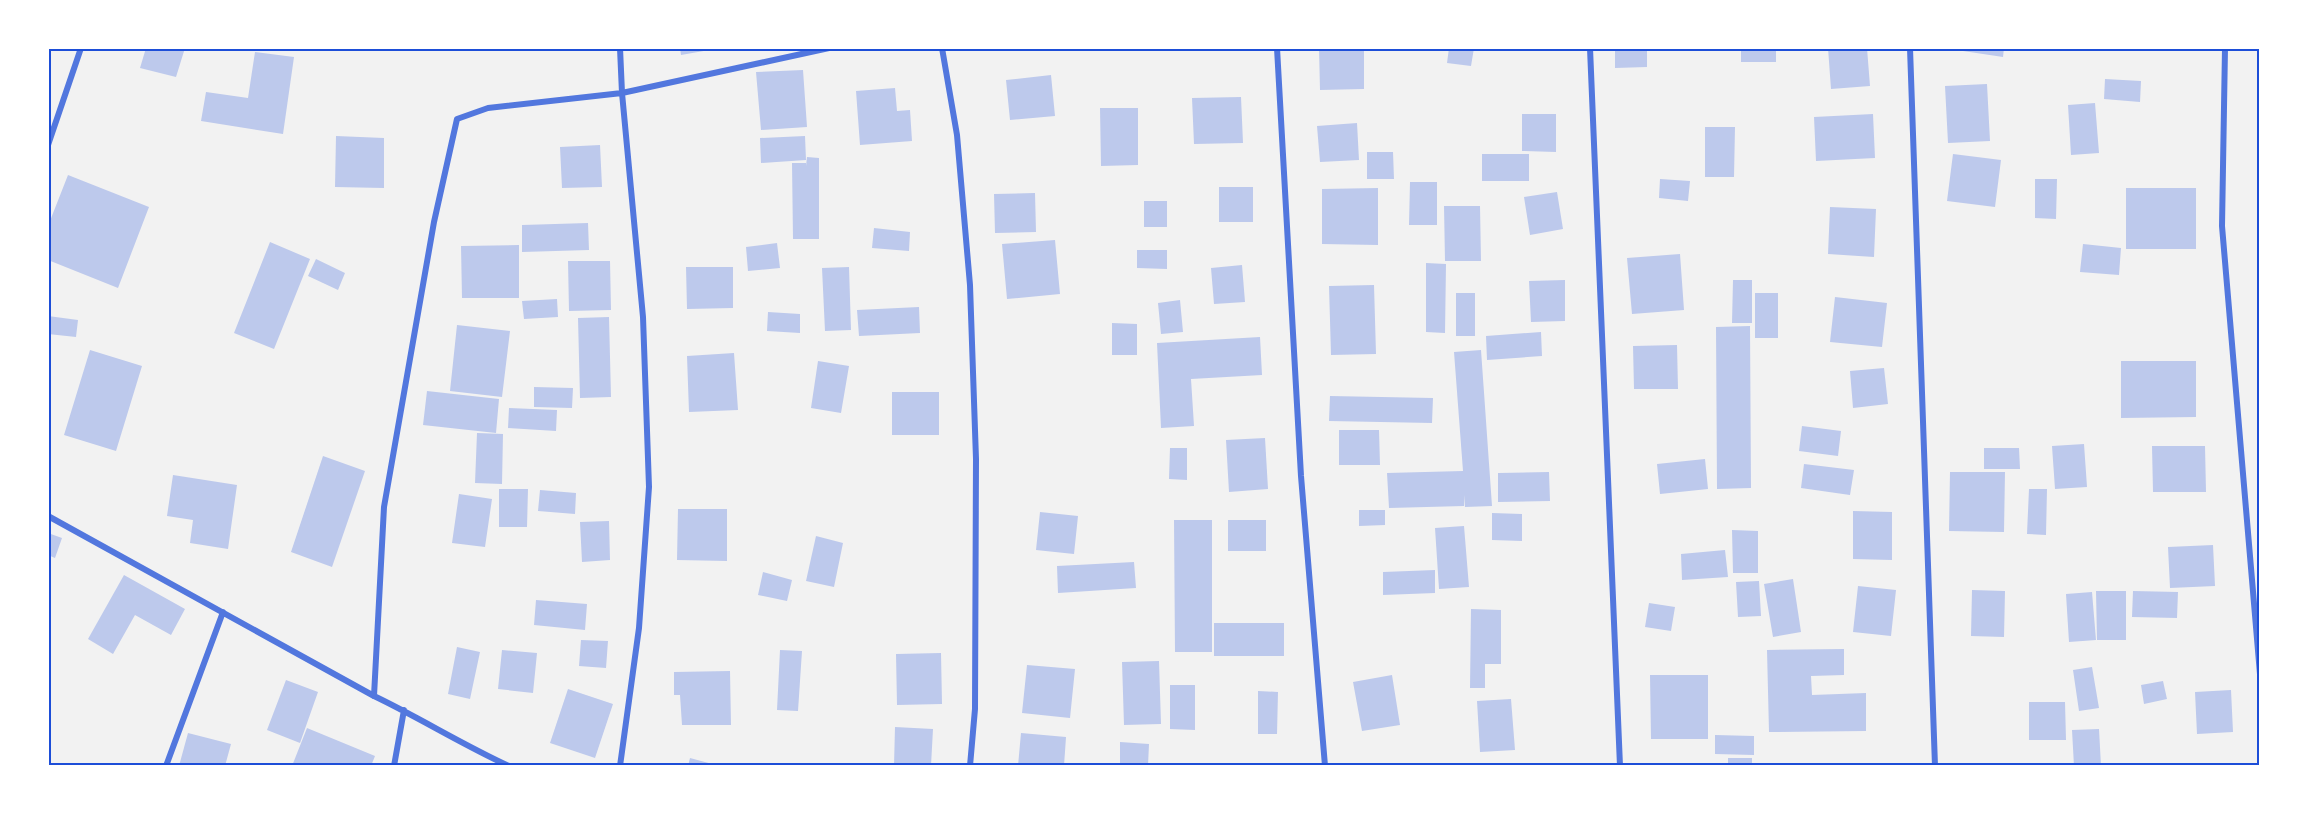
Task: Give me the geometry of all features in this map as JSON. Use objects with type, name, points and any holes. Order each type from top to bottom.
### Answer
[{"type":"street","points":[[48,145],[81,48]]},
{"type":"street","points":[[620,48],[622,93],[643,317],[649,487],[639,628],[620,766]]},
{"type":"street","points":[[374,696],[384,507],[432,233],[457,119],[488,108],[622,93],[830,48]]},
{"type":"street","points":[[942,48],[957,135],[970,296],[976,459],[975,709],[970,766]]},
{"type":"street","points":[[1277,48],[1301,476],[1325,766]]},
{"type":"street","points":[[1590,48],[1620,766]]},
{"type":"street","points":[[1910,48],[1935,766]]},
{"type":"street","points":[[2225,48],[2222,226],[2260,674]]},
{"type":"street","points":[[48,516],[374,696],[404,710],[469,748],[509,766]]},
{"type":"street","points":[[166,766],[223,612]]},
{"type":"street","points":[[394,766],[404,710]]},
{"type":"building","points":[[146,48],[185,48],[176,77],[140,68]]},
{"type":"building","points":[[555,48],[592,48],[592,51],[555,51]]},
{"type":"building","points":[[680,48],[714,48],[715,49],[681,55]]},
{"type":"building","points":[[1319,48],[1364,48],[1364,89],[1320,90]]},
{"type":"building","points":[[1449,48],[1474,48],[1471,66],[1447,63]]},
{"type":"building","points":[[1615,48],[1647,48],[1647,67],[1615,68]]},
{"type":"building","points":[[1741,48],[1776,48],[1776,62],[1741,62]]},
{"type":"building","points":[[1828,48],[1867,48],[1870,86],[1831,89]]},
{"type":"building","points":[[1943,48],[2004,48],[2003,57]]},
{"type":"building","points":[[255,52],[294,57],[283,134],[201,121],[206,92],[248,98]]},
{"type":"building","points":[[803,70],[807,127],[761,130],[756,72]]},
{"type":"building","points":[[1051,75],[1055,116],[1010,120],[1006,80]]},
{"type":"building","points":[[2105,79],[2141,81],[2140,102],[2104,99]]},
{"type":"building","points":[[1987,84],[1990,141],[1948,143],[1945,86]]},
{"type":"building","points":[[895,88],[897,111],[910,110],[912,141],[860,145],[856,91]]},
{"type":"building","points":[[1241,97],[1243,143],[1194,144],[1192,98]]},
{"type":"building","points":[[2095,103],[2099,153],[2071,155],[2068,105]]},
{"type":"building","points":[[1100,108],[1138,108],[1138,165],[1101,166]]},
{"type":"building","points":[[1522,114],[1556,114],[1556,152],[1522,151]]},
{"type":"building","points":[[1873,114],[1875,158],[1816,161],[1814,117]]},
{"type":"building","points":[[1357,123],[1359,160],[1320,162],[1317,126]]},
{"type":"building","points":[[1705,127],[1735,127],[1734,177],[1705,177]]},
{"type":"building","points":[[336,136],[384,138],[384,188],[335,187]]},
{"type":"building","points":[[805,136],[806,160],[761,163],[760,138]]},
{"type":"building","points":[[600,145],[602,187],[562,188],[560,147]]},
{"type":"building","points":[[1367,152],[1393,152],[1394,179],[1367,179]]},
{"type":"building","points":[[1482,154],[1529,154],[1529,181],[1482,181]]},
{"type":"building","points":[[1953,154],[2001,160],[1995,207],[1947,201]]},
{"type":"building","points":[[807,157],[819,158],[819,239],[793,239],[792,163],[806,163],[806,166]]},
{"type":"building","points":[[68,175],[149,207],[118,288],[48,260],[48,226]]},
{"type":"building","points":[[1660,179],[1690,181],[1688,201],[1659,198]]},
{"type":"building","points":[[2035,179],[2057,179],[2056,219],[2035,218]]},
{"type":"building","points":[[1410,182],[1437,182],[1437,225],[1409,225]]},
{"type":"building","points":[[1219,187],[1253,187],[1253,222],[1219,222]]},
{"type":"building","points":[[1378,188],[1378,245],[1322,244],[1322,189]]},
{"type":"building","points":[[2126,188],[2196,188],[2196,249],[2126,249]]},
{"type":"building","points":[[1557,192],[1563,229],[1530,235],[1524,197]]},
{"type":"building","points":[[1035,193],[1036,232],[995,233],[994,194]]},
{"type":"building","points":[[1144,201],[1167,201],[1167,227],[1144,227]]},
{"type":"building","points":[[1444,206],[1480,206],[1481,261],[1445,261]]},
{"type":"building","points":[[1830,207],[1876,209],[1874,257],[1828,254]]},
{"type":"building","points":[[588,223],[589,250],[522,252],[522,225]]},
{"type":"building","points":[[874,228],[910,232],[909,251],[872,248]]},
{"type":"building","points":[[1055,240],[1060,294],[1007,299],[1002,244]]},
{"type":"building","points":[[270,242],[310,259],[274,349],[234,333]]},
{"type":"building","points":[[777,243],[780,268],[748,271],[746,247]]},
{"type":"building","points":[[2083,244],[2121,248],[2119,275],[2080,272]]},
{"type":"building","points":[[519,245],[519,298],[462,298],[461,246]]},
{"type":"building","points":[[1137,250],[1167,250],[1167,269],[1137,268]]},
{"type":"building","points":[[1680,254],[1684,310],[1632,314],[1627,258]]},
{"type":"building","points":[[316,259],[345,273],[338,290],[308,276]]},
{"type":"building","points":[[568,261],[610,261],[611,310],[569,311]]},
{"type":"building","points":[[1426,263],[1446,264],[1445,333],[1426,332]]},
{"type":"building","points":[[1242,265],[1245,302],[1214,304],[1211,268]]},
{"type":"building","points":[[686,267],[733,267],[733,308],[687,309]]},
{"type":"building","points":[[849,267],[851,330],[825,331],[822,268]]},
{"type":"building","points":[[1565,280],[1565,321],[1531,322],[1529,281]]},
{"type":"building","points":[[1733,280],[1752,280],[1752,323],[1732,323]]},
{"type":"building","points":[[1374,285],[1376,354],[1331,355],[1329,286]]},
{"type":"building","points":[[1456,293],[1475,293],[1475,336],[1456,336]]},
{"type":"building","points":[[1755,293],[1778,293],[1778,338],[1755,338]]},
{"type":"building","points":[[1835,297],[1887,303],[1882,347],[1830,342]]},
{"type":"building","points":[[557,299],[558,317],[524,319],[522,301]]},
{"type":"building","points":[[1180,300],[1183,332],[1161,334],[1158,303]]},
{"type":"building","points":[[919,307],[920,333],[859,336],[857,310]]},
{"type":"building","points":[[768,312],[800,314],[800,333],[767,331]]},
{"type":"building","points":[[48,316],[78,320],[76,337],[48,334]]},
{"type":"building","points":[[609,317],[611,397],[580,398],[578,318]]},
{"type":"building","points":[[1112,323],[1137,324],[1137,355],[1112,355]]},
{"type":"building","points":[[457,325],[510,331],[502,397],[450,391]]},
{"type":"building","points":[[1750,326],[1751,488],[1717,489],[1716,327]]},
{"type":"building","points":[[1541,332],[1542,356],[1487,360],[1486,336]]},
{"type":"building","points":[[1260,337],[1262,375],[1191,379],[1194,426],[1161,428],[1157,343]]},
{"type":"building","points":[[1677,345],[1678,389],[1634,389],[1633,346]]},
{"type":"building","points":[[90,350],[142,366],[116,451],[64,435]]},
{"type":"building","points":[[1481,350],[1492,506],[1465,507],[1464,495],[1464,506],[1389,508],[1387,473],[1463,471],[1454,352]]},
{"type":"building","points":[[734,353],[738,410],[689,412],[687,356]]},
{"type":"building","points":[[818,361],[849,366],[841,413],[811,408]]},
{"type":"building","points":[[2121,361],[2196,361],[2196,417],[2121,418]]},
{"type":"building","points":[[1884,368],[1888,404],[1853,408],[1850,371]]},
{"type":"building","points":[[534,387],[573,388],[572,408],[534,407]]},
{"type":"building","points":[[427,391],[499,399],[496,433],[423,425]]},
{"type":"building","points":[[892,392],[939,392],[939,435],[892,435]]},
{"type":"building","points":[[1330,396],[1433,398],[1432,423],[1329,421]]},
{"type":"building","points":[[509,408],[557,410],[556,431],[508,428]]},
{"type":"building","points":[[1802,426],[1841,431],[1838,456],[1799,451]]},
{"type":"building","points":[[1339,430],[1379,430],[1380,465],[1339,465]]},
{"type":"building","points":[[477,433],[503,434],[502,484],[475,483]]},
{"type":"building","points":[[1265,438],[1268,489],[1229,492],[1226,440]]},
{"type":"building","points":[[2084,444],[2087,487],[2055,489],[2052,446]]},
{"type":"building","points":[[2152,446],[2205,446],[2206,492],[2153,492]]},
{"type":"building","points":[[1170,448],[1187,448],[1187,480],[1169,479]]},
{"type":"building","points":[[1984,448],[2019,448],[2020,469],[1984,469]]},
{"type":"building","points":[[323,456],[365,471],[332,567],[291,552]]},
{"type":"building","points":[[1705,459],[1708,489],[1660,494],[1657,464]]},
{"type":"building","points":[[1804,464],[1854,470],[1850,495],[1801,488]]},
{"type":"building","points":[[1549,472],[1550,501],[1498,502],[1498,473]]},
{"type":"building","points":[[1950,472],[2005,472],[2004,532],[1949,531]]},
{"type":"building","points":[[173,475],[237,485],[228,549],[190,543],[193,520],[167,516]]},
{"type":"building","points":[[499,489],[528,489],[527,527],[499,527]]},
{"type":"building","points":[[2029,489],[2047,489],[2046,535],[2027,534]]},
{"type":"building","points":[[540,490],[576,493],[575,514],[538,511]]},
{"type":"building","points":[[459,494],[492,499],[485,547],[452,543]]},
{"type":"building","points":[[678,509],[727,509],[727,561],[677,560]]},
{"type":"building","points":[[1359,510],[1385,510],[1385,525],[1359,526]]},
{"type":"building","points":[[1853,511],[1892,512],[1892,560],[1853,559]]},
{"type":"building","points":[[1040,512],[1078,516],[1074,554],[1036,550]]},
{"type":"building","points":[[1492,513],[1522,514],[1522,541],[1492,540]]},
{"type":"building","points":[[1174,520],[1212,520],[1212,652],[1175,652]]},
{"type":"building","points":[[1228,520],[1266,520],[1266,551],[1228,551]]},
{"type":"building","points":[[609,521],[610,560],[582,562],[580,522]]},
{"type":"building","points":[[1464,526],[1469,587],[1439,589],[1435,528]]},
{"type":"building","points":[[1732,530],[1758,531],[1758,573],[1733,573]]},
{"type":"building","points":[[48,533],[62,538],[55,558],[48,555]]},
{"type":"building","points":[[816,536],[843,543],[834,587],[806,581]]},
{"type":"building","points":[[2213,545],[2215,586],[2170,588],[2168,547]]},
{"type":"building","points":[[1725,550],[1728,577],[1682,580],[1681,554]]},
{"type":"building","points":[[1134,562],[1136,588],[1058,593],[1057,566]]},
{"type":"building","points":[[1435,570],[1435,593],[1383,595],[1383,572]]},
{"type":"building","points":[[763,572],[792,580],[787,601],[758,595]]},
{"type":"building","points":[[124,575],[185,609],[171,635],[135,615],[113,654],[88,639]]},
{"type":"building","points":[[1793,579],[1801,632],[1773,637],[1764,584]]},
{"type":"building","points":[[1759,581],[1761,616],[1738,617],[1736,582]]},
{"type":"building","points":[[1858,586],[1896,590],[1891,636],[1853,632]]},
{"type":"building","points":[[1972,590],[2005,591],[2004,637],[1971,636]]},
{"type":"building","points":[[2096,591],[2126,591],[2126,640],[2097,640]]},
{"type":"building","points":[[2133,591],[2178,592],[2177,618],[2132,617]]},
{"type":"building","points":[[2092,592],[2096,640],[2069,642],[2066,594]]},
{"type":"building","points":[[536,600],[587,604],[585,630],[534,625]]},
{"type":"building","points":[[1649,603],[1675,607],[1671,631],[1645,627]]},
{"type":"building","points":[[1471,609],[1501,610],[1501,664],[1485,664],[1485,688],[1470,688]]},
{"type":"building","points":[[1214,623],[1284,623],[1284,656],[1214,656]]},
{"type":"building","points":[[581,640],[608,641],[606,668],[579,666]]},
{"type":"building","points":[[457,647],[480,652],[470,699],[448,694]]},
{"type":"building","points":[[1844,649],[1844,675],[1811,676],[1812,695],[1866,693],[1866,731],[1769,732],[1767,650]]},
{"type":"building","points":[[502,650],[537,653],[533,693],[498,689]]},
{"type":"building","points":[[780,650],[802,651],[798,711],[777,710]]},
{"type":"building","points":[[941,653],[942,704],[897,705],[896,654]]},
{"type":"building","points":[[1159,661],[1161,724],[1124,725],[1122,662]]},
{"type":"building","points":[[1027,665],[1075,669],[1070,718],[1022,713]]},
{"type":"building","points":[[2092,667],[2099,708],[2079,711],[2073,670]]},
{"type":"building","points":[[730,671],[731,725],[682,725],[680,695],[674,695],[674,672]]},
{"type":"building","points":[[1392,675],[1400,725],[1362,731],[1353,682]]},
{"type":"building","points":[[1650,675],[1708,675],[1708,739],[1651,739]]},
{"type":"building","points":[[286,680],[318,692],[300,743],[267,730]]},
{"type":"building","points":[[2163,681],[2167,699],[2144,704],[2141,685]]},
{"type":"building","points":[[1170,685],[1195,685],[1195,730],[1170,729]]},
{"type":"building","points":[[568,689],[613,704],[595,758],[550,743]]},
{"type":"building","points":[[2231,690],[2233,732],[2197,734],[2195,692]]},
{"type":"building","points":[[1258,691],[1278,692],[1277,734],[1258,734]]},
{"type":"building","points":[[1511,699],[1515,750],[1480,752],[1477,701]]},
{"type":"building","points":[[2029,702],[2065,702],[2066,740],[2029,740]]},
{"type":"building","points":[[895,727],[933,729],[931,766],[894,766]]},
{"type":"building","points":[[307,728],[375,756],[371,766],[292,766]]},
{"type":"building","points":[[2099,729],[2101,766],[2074,766],[2072,730]]},
{"type":"building","points":[[188,733],[231,744],[225,766],[179,766]]},
{"type":"building","points":[[1021,733],[1066,737],[1064,766],[1018,766]]},
{"type":"building","points":[[1715,735],[1754,736],[1754,755],[1715,754]]},
{"type":"building","points":[[1120,742],[1149,744],[1148,766],[1120,766]]},
{"type":"building","points":[[690,758],[716,765],[716,766],[688,766]]},
{"type":"building","points":[[1728,758],[1752,758],[1752,766],[1728,766]]}]
